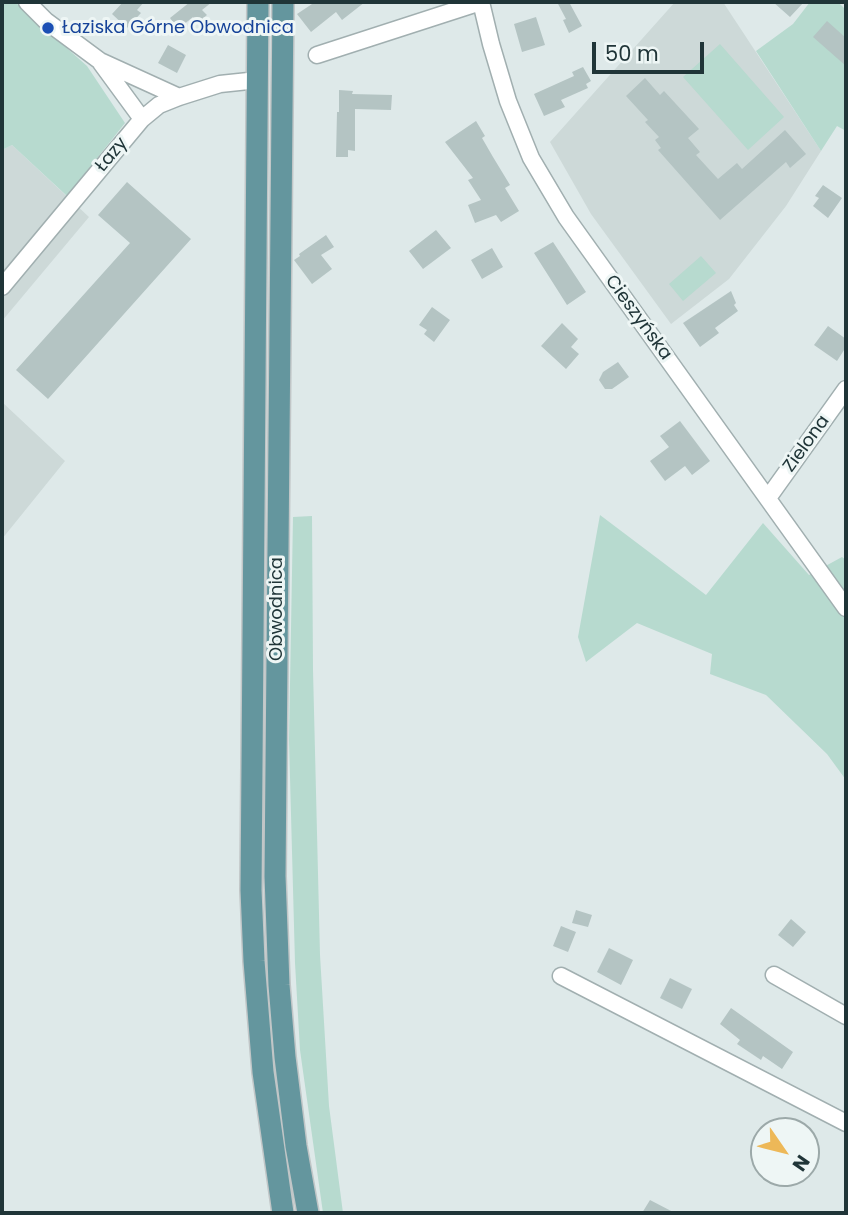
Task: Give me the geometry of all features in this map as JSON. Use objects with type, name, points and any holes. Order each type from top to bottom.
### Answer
[{"type":"main road","name":"Obwodnica","points":[[258,2],[251,890],[263,1072],[283,1213]]},
{"type":"main road","name":"Obwodnica","points":[[283,2],[275,888],[285,1057],[308,1213]]},
{"type":"street","points":[[27,2],[46,21],[100,61],[179,97]]},
{"type":"street","points":[[317,55],[481,2]]},
{"type":"street","name":"Cieszyńska","points":[[481,2],[508,101],[531,158],[583,243],[846,608]]},
{"type":"street","points":[[100,61],[142,119]]},
{"type":"street","name":"Łazy","points":[[2,287],[142,119],[159,105],[220,83],[258,80]]},
{"type":"street","name":"Zielona","points":[[768,498],[846,389]]},
{"type":"street","points":[[561,975],[846,1123]]},
{"type":"street","points":[[774,975],[846,1016]]},
{"type":"shaded area","points":[[675,2],[723,2],[821,151],[786,206],[729,279],[671,324],[591,214],[550,142]]},
{"type":"shaded area","points":[[12,145],[89,217],[2,321],[2,150]]},
{"type":"shaded area","points":[[2,402],[65,461],[2,539]]},
{"type":"green space","points":[[2,2],[15,2],[87,66],[125,123],[67,196],[12,145],[2,150]]},
{"type":"green space","points":[[810,2],[838,2],[846,10],[846,131],[837,126],[821,151],[756,51],[793,24]]},
{"type":"green space","points":[[720,44],[784,117],[748,150],[683,77]]},
{"type":"green space","points":[[701,256],[716,273],[683,301],[669,284]]},
{"type":"green space","points":[[600,515],[706,595],[763,523],[809,575],[842,557],[846,560],[846,780],[827,754],[766,695],[710,674],[712,654],[637,623],[586,662],[578,637]]},
{"type":"green space","points":[[312,516],[320,955],[329,1106],[343,1213],[323,1213],[300,1050],[295,963],[289,740],[293,517]]},
{"type":"building","points":[[123,2],[144,2],[137,10],[141,13],[127,28],[112,14]]},
{"type":"building","points":[[190,2],[212,2],[202,10],[207,15],[197,23],[193,17],[178,29],[170,18]]},
{"type":"building","points":[[315,2],[365,2],[342,20],[336,12],[311,32],[297,14]]},
{"type":"building","points":[[557,2],[569,2],[582,26],[569,33],[563,20],[566,19]]},
{"type":"building","points":[[773,2],[804,2],[790,17]]},
{"type":"building","points":[[536,17],[545,45],[522,52],[514,24]]},
{"type":"building","points":[[827,21],[846,38],[846,66],[813,37]]},
{"type":"building","points":[[168,45],[186,55],[177,73],[158,63]]},
{"type":"building","points":[[583,67],[591,81],[586,84],[588,88],[561,100],[565,107],[544,116],[534,94],[574,76],[572,72]]},
{"type":"building","points":[[645,78],[660,95],[664,91],[699,129],[688,138],[700,152],[696,155],[718,179],[737,163],[742,169],[785,130],[806,154],[790,168],[786,162],[720,220],[658,150],[661,148],[655,140],[659,137],[626,96]]},
{"type":"building","points":[[339,90],[353,91],[352,94],[392,95],[391,110],[355,109],[355,151],[348,150],[348,157],[336,157]]},
{"type":"building","points":[[476,121],[485,136],[482,138],[510,185],[505,188],[519,211],[501,222],[496,215],[475,223],[468,205],[481,200],[468,180],[473,178],[445,142]]},
{"type":"building","points":[[127,182],[191,239],[48,399],[16,370],[130,243],[98,215]]},
{"type":"building","points":[[823,185],[842,198],[828,218],[813,206],[819,198],[815,196]]},
{"type":"building","points":[[436,230],[451,248],[423,269],[409,251]]},
{"type":"building","points":[[326,235],[334,247],[321,255],[332,269],[312,284],[294,260]]},
{"type":"building","points":[[553,242],[586,292],[567,305],[534,253]]},
{"type":"building","points":[[492,248],[503,267],[482,279],[471,260]]},
{"type":"building","points":[[731,291],[738,311],[715,328],[719,333],[700,347],[683,323]]},
{"type":"building","points":[[432,307],[450,320],[434,342],[424,334],[427,330],[419,325]]},
{"type":"building","points":[[562,323],[578,339],[571,347],[579,354],[566,369],[541,346]]},
{"type":"building","points":[[828,326],[846,339],[846,347],[837,361],[814,345]]},
{"type":"building","points":[[618,362],[629,377],[612,389],[605,389],[599,380],[603,372]]},
{"type":"building","points":[[680,421],[710,461],[692,475],[685,466],[665,481],[650,461],[669,447],[660,436]]},
{"type":"building","points":[[576,910],[592,915],[588,927],[572,923]]},
{"type":"building","points":[[791,919],[806,932],[793,947],[778,935]]},
{"type":"building","points":[[561,926],[576,932],[568,952],[553,946]]},
{"type":"building","points":[[609,948],[633,960],[621,985],[597,972]]},
{"type":"building","points":[[670,978],[692,989],[682,1009],[660,998]]},
{"type":"building","points":[[731,1008],[793,1052],[782,1069],[763,1056],[761,1060],[737,1044],[740,1040],[720,1024]]},
{"type":"building","points":[[650,1200],[675,1213],[642,1213]]},
{"type":"place","name":"Łaziska Górne Obwodnica","points":[[48,28]]}]
